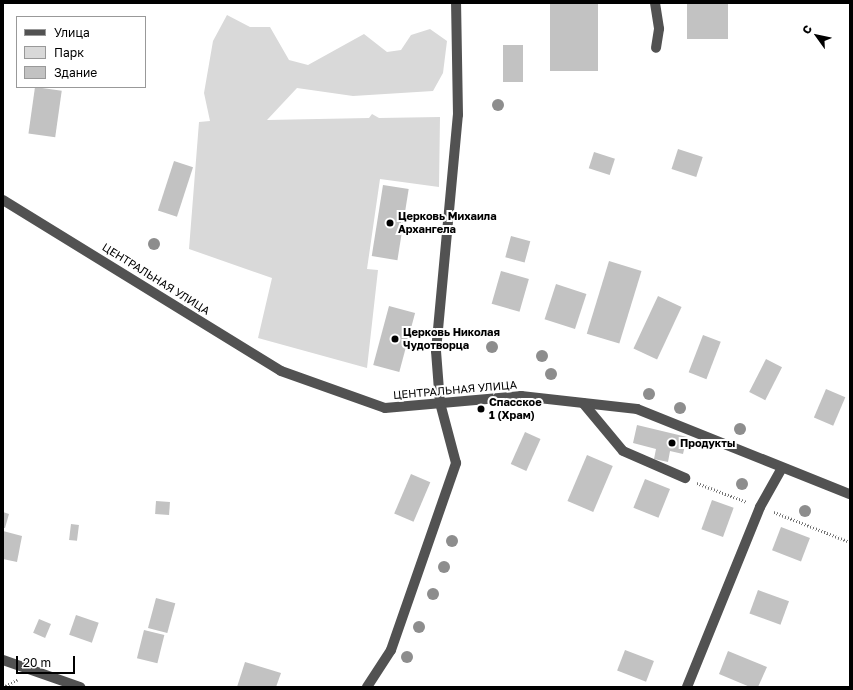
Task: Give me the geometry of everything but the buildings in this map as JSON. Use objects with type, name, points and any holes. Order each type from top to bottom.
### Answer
[{"type":"street","points":[[367,687],[391,650],[456,463],[440,403],[436,351],[458,115],[456,3]]},
{"type":"street","points":[[655,3],[659,29],[656,48]]},
{"type":"street","name":"ЦЕНТРАЛЬНАЯ УЛИЦА","points":[[3,200],[281,371],[384,408],[521,396],[637,409],[850,494]]},
{"type":"street","points":[[583,403],[623,451],[685,478]]},
{"type":"street","points":[[687,687],[760,507],[782,468]]},
{"type":"street","points":[[3,660],[80,687]]},
{"type":"green space","points":[[227,15],[250,27],[270,27],[289,60],[308,65],[364,34],[387,52],[401,50],[411,35],[430,29],[447,41],[443,73],[433,91],[353,96],[297,88],[267,120],[369,118],[372,114],[379,118],[440,117],[439,187],[380,179],[367,269],[378,270],[367,368],[258,338],[272,278],[189,249],[199,122],[210,121],[204,93],[213,41]]},
{"type":"place","name":"Церковь Михаила Архангела","points":[[390,223]]},
{"type":"place","name":"Церковь Николая Чудотворца","points":[[395,339]]},
{"type":"place","name":"Спасское 1 (Храм)","points":[[481,409]]},
{"type":"place","name":"Продукты","points":[[672,443]]}]
